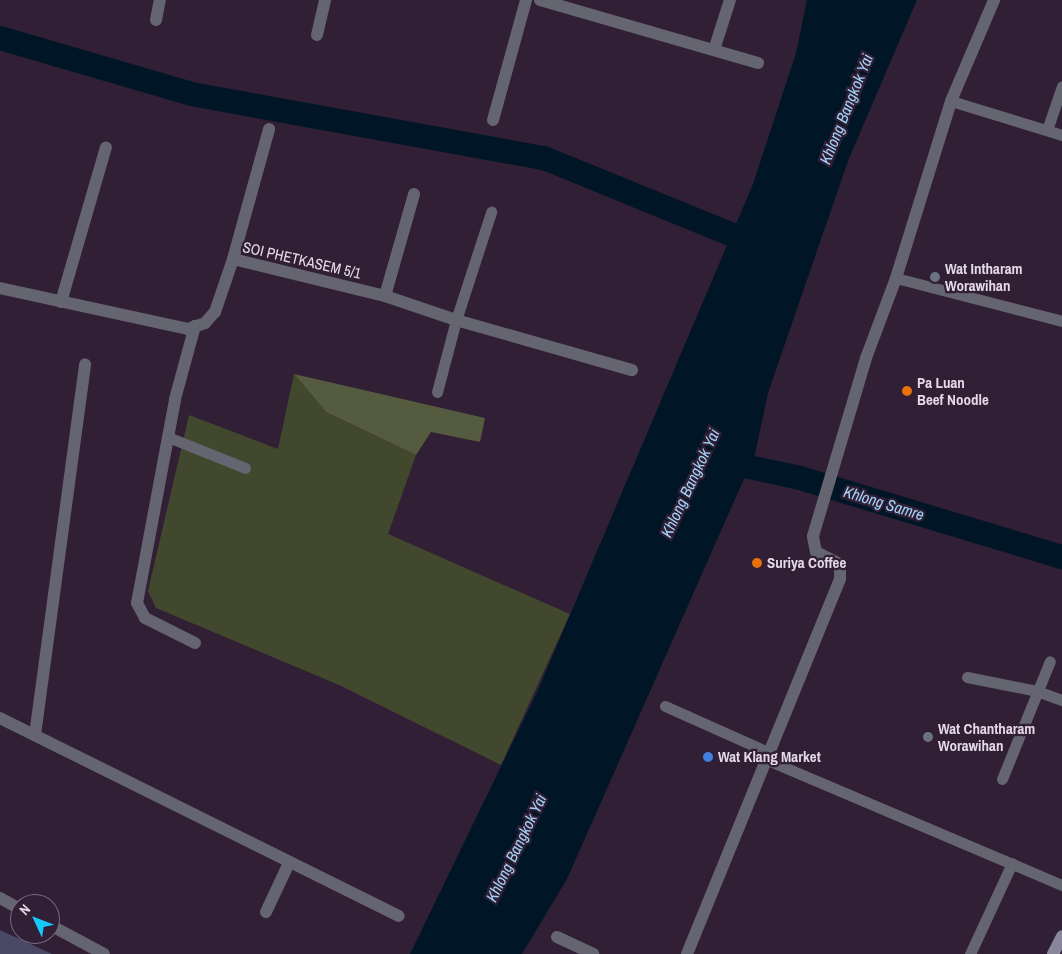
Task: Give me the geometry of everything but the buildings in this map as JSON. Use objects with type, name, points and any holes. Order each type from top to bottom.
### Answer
[{"type":"main road","points":[[1053,954],[1062,936]]},
{"type":"street","points":[[156,20],[160,0]]},
{"type":"street","points":[[317,35],[325,0]]},
{"type":"street","points":[[493,120],[526,0]]},
{"type":"street","points":[[540,0],[758,63]]},
{"type":"street","points":[[714,50],[730,0]]},
{"type":"street","points":[[687,954],[840,579],[840,564],[816,552],[813,536],[820,519],[866,358],[896,278],[951,101],[994,0]]},
{"type":"street","points":[[233,259],[269,128]]},
{"type":"street","points":[[61,302],[106,147]]},
{"type":"street","points":[[386,296],[414,194]]},
{"type":"street","name":"SOI PHETKASEM 5/1","points":[[195,326],[205,323],[215,312],[233,259],[386,296],[456,320],[632,370]]},
{"type":"street","points":[[0,288],[188,329],[195,326]]},
{"type":"street","points":[[195,326],[168,438],[137,603],[145,618],[195,643]]},
{"type":"street","points":[[35,735],[85,364]]},
{"type":"street","points":[[0,718],[398,916]]},
{"type":"street","points":[[266,912],[289,863]]},
{"type":"street","points":[[60,930],[104,954]]},
{"type":"street","points":[[557,937],[593,954]]},
{"type":"lane","points":[[1047,130],[1062,86]]},
{"type":"lane","points":[[951,101],[1062,135]]},
{"type":"lane","points":[[437,392],[456,320],[491,212]]},
{"type":"lane","points":[[896,278],[1062,320]]},
{"type":"lane","points":[[168,438],[245,468]]},
{"type":"lane","points":[[1002,779],[1050,661]]},
{"type":"lane","points":[[968,676],[1037,691],[1062,700]]},
{"type":"lane","points":[[666,706],[767,756],[1062,885]]},
{"type":"lane","points":[[970,954],[1012,864]]},
{"type":"green space","points":[[294,374],[326,412],[416,455],[388,534],[570,614],[501,765],[339,685],[156,608],[148,591],[189,415],[278,449]]},
{"type":"green space","points":[[294,374],[485,418],[480,442],[431,432],[416,455],[326,412]]},
{"type":"water","name":"Khlong Bangkok Yai","points":[[807,0],[917,0],[848,161],[768,393],[755,454],[567,879],[522,954],[410,954],[538,690],[753,184],[796,53]]},
{"type":"waterway","points":[[0,38],[191,94],[544,158],[760,246]]},
{"type":"waterway","name":"Khlong Samre","points":[[717,460],[800,478],[1062,557]]},
{"type":"place","name":"Wat Intharam Worawihan","points":[[935,277]]},
{"type":"place","name":"Pa Luan Beef Noodle","points":[[907,391]]},
{"type":"place","name":"Suriya Coffee","points":[[757,563]]},
{"type":"place","name":"Wat Chantharam Worawihan","points":[[928,737]]},
{"type":"place","name":"Wat Klang Market","points":[[708,757]]}]
